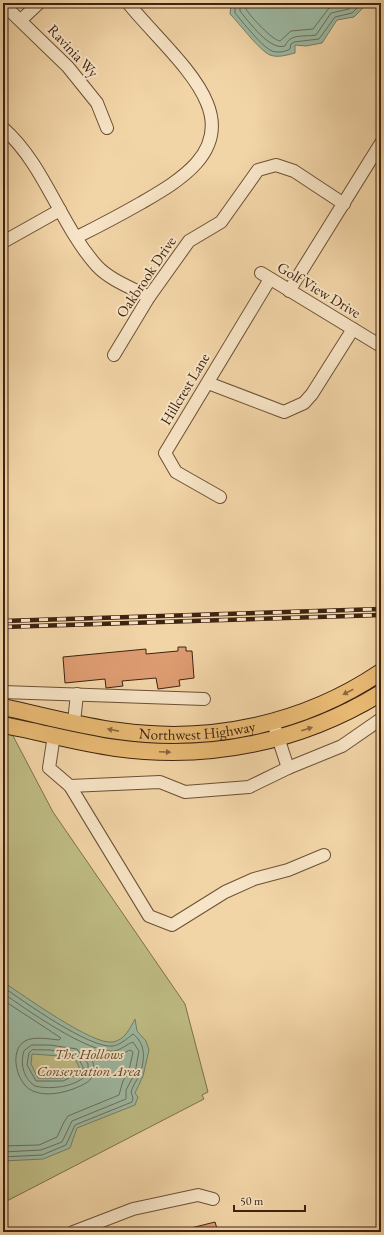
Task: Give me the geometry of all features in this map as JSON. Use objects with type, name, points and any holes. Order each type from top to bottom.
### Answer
[{"type":"main road","name":"Northwest Highway","points":[[3,707],[118,731],[181,736],[215,733],[272,722],[329,702],[381,672]]},
{"type":"main road","name":"Northwest Highway","points":[[3,725],[115,748],[181,752],[225,749],[249,746],[310,729],[337,717],[381,693]]},
{"type":"street","points":[[21,20],[39,3]]},
{"type":"street","points":[[77,237],[104,224],[173,184],[191,171],[203,156],[211,136],[212,122],[208,103],[198,87],[128,3]]},
{"type":"street","name":"Ravinia Wy","points":[[3,4],[68,67],[97,103],[107,128]]},
{"type":"street","points":[[3,128],[28,156],[77,237],[98,267],[118,282],[149,297]]},
{"type":"street","points":[[289,291],[381,144]]},
{"type":"street","name":"Oakbrook Drive","points":[[114,355],[149,297],[189,242],[221,222],[258,170],[276,166],[294,171],[344,204]]},
{"type":"street","points":[[3,242],[60,210]]},
{"type":"street","name":"Golf View Drive","points":[[265,276],[381,346]]},
{"type":"street","name":"Hillcrest Lane","points":[[220,497],[176,472],[165,453],[208,383],[265,276]]},
{"type":"street","points":[[208,383],[284,412],[304,403],[312,394],[352,329]]},
{"type":"street","points":[[3,692],[204,699]]},
{"type":"street","points":[[74,722],[77,694]]},
{"type":"street","points":[[70,786],[160,782],[185,792],[249,787],[288,768],[342,746],[381,719]]},
{"type":"street","points":[[272,722],[288,768]]},
{"type":"street","points":[[54,735],[49,768],[70,786],[149,916],[172,925],[225,892],[254,878],[288,870],[324,855]]},
{"type":"street","points":[[73,1232],[132,1209],[198,1195],[213,1199]]},
{"type":"green space","name":"The Hollows Conservation Area","points":[[3,733],[12,734],[53,812],[185,1004],[208,1092],[202,1095],[204,1099],[3,1203]]},
{"type":"water","points":[[231,3],[368,3],[354,17],[337,20],[322,43],[306,46],[295,45],[295,53],[276,56],[270,55],[260,48],[230,14]]},
{"type":"water","points":[[3,982],[74,1028],[103,1041],[113,1042],[121,1039],[127,1033],[135,1019],[137,1031],[146,1041],[149,1050],[143,1076],[135,1093],[138,1097],[135,1105],[77,1128],[70,1148],[43,1159],[3,1161]],"holes":[[[32,1054],[74,1057],[80,1069],[62,1078],[38,1078],[31,1064]]]},
{"type":"building","points":[[178,647],[186,647],[186,651],[192,651],[194,678],[179,680],[180,686],[158,689],[156,678],[122,681],[123,686],[106,688],[105,679],[65,683],[63,657],[146,649],[146,654],[178,651]]},
{"type":"building","points":[[215,1222],[218,1232],[175,1232]]},
{"type":"railway","points":[[3,621],[381,609]]},
{"type":"railway","points":[[3,627],[381,615]]}]
